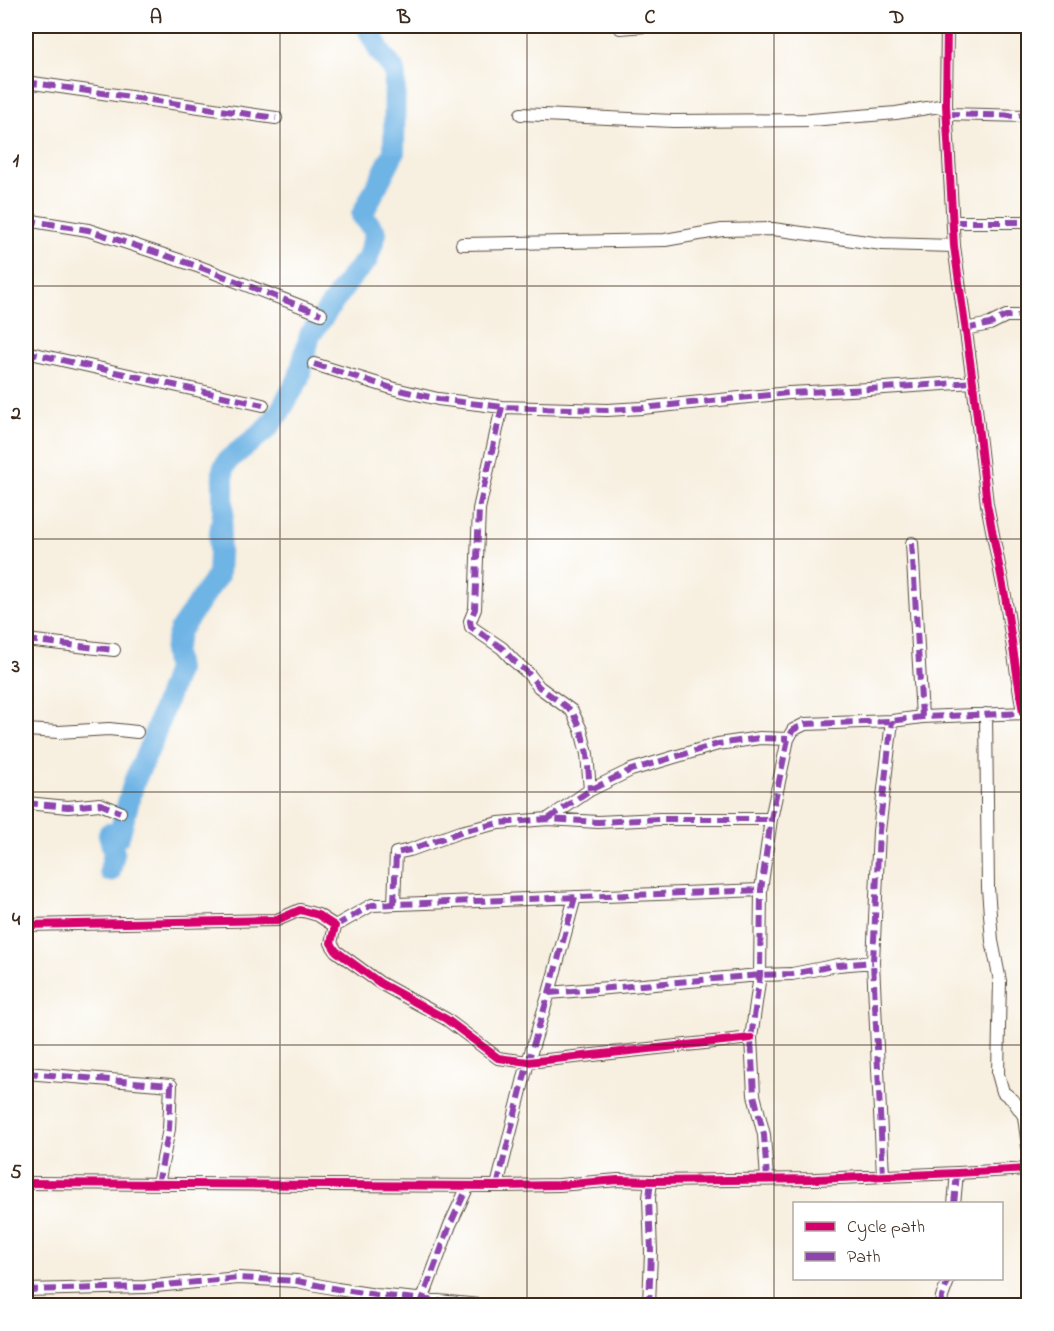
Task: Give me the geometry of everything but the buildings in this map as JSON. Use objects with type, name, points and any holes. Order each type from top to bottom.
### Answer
[{"type":"street","points":[[620,28],[645,26]]},
{"type":"street","points":[[767,1179],[764,1135],[754,1095],[751,1038],[760,975],[761,890],[771,819],[788,739],[794,730],[805,724],[1026,713],[987,504],[954,246],[947,110],[947,26]]},
{"type":"street","points":[[26,82],[276,118]]},
{"type":"street","points":[[521,114],[673,121],[811,120],[947,110],[1029,116]]},
{"type":"street","points":[[26,220],[88,230],[197,266],[321,314]]},
{"type":"street","points":[[953,222],[1029,222]]},
{"type":"street","points":[[462,244],[665,240],[722,230],[773,228],[882,244],[954,246]]},
{"type":"street","points":[[965,329],[990,324],[1006,316],[1029,316]]},
{"type":"street","points":[[26,352],[263,405]]},
{"type":"street","points":[[314,364],[394,390],[438,399],[502,407],[608,410],[789,393],[973,382]]},
{"type":"street","points":[[502,407],[479,509],[475,609],[470,621],[471,627],[502,648],[539,687],[572,711],[581,730],[587,754],[590,790]]},
{"type":"street","points":[[912,543],[922,717]]},
{"type":"street","points":[[26,640],[114,650]]},
{"type":"street","points":[[986,714],[988,888],[992,941],[1000,981],[998,1074],[1003,1092],[1013,1100],[1024,1116],[1029,1147]]},
{"type":"street","points":[[883,1176],[873,962],[879,831],[892,721]]},
{"type":"street","points":[[26,730],[59,732],[109,729],[137,732]]},
{"type":"street","points":[[548,819],[590,790],[631,770],[718,744],[760,738],[788,739]]},
{"type":"street","points":[[26,803],[68,807],[100,804],[120,812]]},
{"type":"street","points":[[394,904],[396,853],[460,832],[499,824],[548,819],[598,822],[659,819],[771,819]]},
{"type":"street","points":[[751,1038],[528,1062],[498,1058],[446,1019],[380,983],[336,951],[331,943],[335,926],[372,904],[761,890]]},
{"type":"street","points":[[497,1186],[528,1062],[575,897]]},
{"type":"street","points":[[26,925],[278,920],[300,910],[318,915],[335,926]]},
{"type":"street","points":[[549,993],[792,974],[838,965],[873,962]]},
{"type":"street","points":[[26,1073],[171,1086],[168,1129],[158,1184]]},
{"type":"street","points":[[26,1183],[497,1186],[559,1185],[618,1180],[816,1179],[1029,1169]]},
{"type":"street","points":[[954,1202],[957,1173]]},
{"type":"street","points":[[649,1305],[651,1181]]},
{"type":"street","points":[[421,1303],[450,1225],[468,1186]]},
{"type":"street","points":[[26,1290],[145,1287],[238,1278],[297,1281],[421,1303],[490,1305]]},
{"type":"street","points":[[941,1305],[948,1280]]},
{"type":"waterway","points":[[110,871],[114,853],[109,834],[119,836],[134,782],[151,744],[177,670],[174,651],[180,630],[218,575],[223,513],[223,469],[228,460],[268,428],[280,411],[298,380],[310,335],[352,276],[367,260],[376,233],[362,215],[394,152],[395,71],[380,52],[367,26]]},
{"type":"marked path","points":[[26,82],[276,118]]},
{"type":"marked path","points":[[947,114],[1028,116]]},
{"type":"marked path","points":[[26,220],[88,230],[197,266],[321,314]]},
{"type":"marked path","points":[[953,222],[1028,222]]},
{"type":"marked path","points":[[965,329],[990,324],[1006,316],[1028,316]]},
{"type":"marked path","points":[[26,352],[263,405]]},
{"type":"marked path","points":[[314,364],[395,389],[438,399],[502,407],[607,410],[789,393],[973,382]]},
{"type":"marked path","points":[[502,407],[479,509],[475,609],[470,621],[471,627],[502,648],[539,687],[572,711],[581,730],[587,754],[590,790]]},
{"type":"marked path","points":[[912,543],[922,717]]},
{"type":"marked path","points":[[26,640],[114,650]]},
{"type":"marked path","points":[[767,1179],[764,1135],[754,1095],[751,1038],[760,975],[761,890],[771,819],[788,739],[793,730],[805,724],[1028,713]]},
{"type":"marked path","points":[[883,1176],[873,962],[879,831],[892,721]]},
{"type":"marked path","points":[[548,819],[590,790],[631,770],[718,744],[760,738],[788,739]]},
{"type":"marked path","points":[[26,803],[68,807],[100,804],[120,812]]},
{"type":"marked path","points":[[394,904],[396,853],[460,832],[499,823],[548,819],[598,822],[659,819],[771,819]]},
{"type":"marked path","points":[[335,926],[372,905],[761,890]]},
{"type":"marked path","points":[[497,1186],[528,1062],[575,897]]},
{"type":"marked path","points":[[549,993],[792,974],[838,965],[873,962]]},
{"type":"marked path","points":[[26,1073],[171,1085],[169,1129],[158,1184]]},
{"type":"marked path","points":[[954,1202],[957,1173]]},
{"type":"marked path","points":[[649,1306],[651,1181]]},
{"type":"marked path","points":[[420,1306],[450,1225],[468,1186]]},
{"type":"marked path","points":[[26,1290],[145,1287],[238,1278],[297,1281],[376,1295],[490,1306]]},
{"type":"marked path","points":[[941,1306],[948,1280]]},
{"type":"cycle path","points":[[947,26],[946,105],[954,246],[987,504],[1005,596],[1023,713]]},
{"type":"cycle path","points":[[26,925],[277,920],[300,910],[318,915],[335,926],[331,943],[336,951],[380,983],[446,1019],[498,1058],[528,1062],[751,1038]]},
{"type":"cycle path","points":[[26,1183],[497,1186],[559,1185],[618,1180],[816,1179],[1028,1169]]}]
